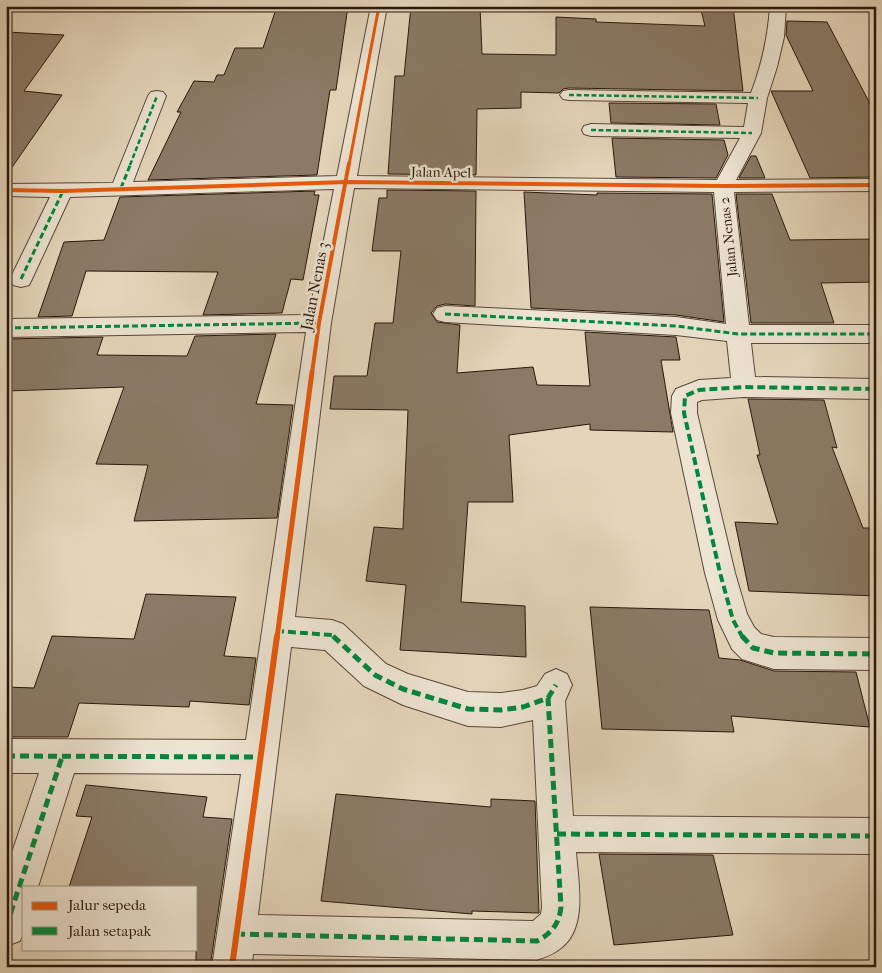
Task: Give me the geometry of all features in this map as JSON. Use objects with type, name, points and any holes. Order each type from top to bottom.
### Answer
[{"type":"street","name":"Jalan Nenas 3","points":[[234,950],[319,323],[379,6]]},
{"type":"street","name":"Jalan Nenas 2","points":[[744,387],[724,186],[752,133],[758,98],[769,67],[776,37],[778,6]]},
{"type":"street","points":[[569,95],[758,98]]},
{"type":"street","points":[[121,188],[157,96]]},
{"type":"street","points":[[591,130],[752,133]]},
{"type":"street","name":"Jalan Apel","points":[[6,190],[63,191],[347,182],[724,186],[876,185]]},
{"type":"street","points":[[21,279],[63,191]]},
{"type":"street","points":[[444,314],[676,326],[738,334],[876,334]]},
{"type":"street","points":[[6,328],[319,323]]},
{"type":"street","points":[[876,389],[744,387],[699,390],[686,396],[684,402],[684,413],[720,573],[733,620],[742,638],[753,648],[774,653],[876,654]]},
{"type":"street","points":[[234,950],[537,941],[555,930],[560,919],[552,691],[524,707],[501,710],[468,709],[403,689],[375,675],[332,634],[276,631]]},
{"type":"street","points":[[6,756],[260,757]]},
{"type":"street","points":[[6,927],[62,757]]},
{"type":"street","points":[[557,834],[876,836]]},
{"type":"building","points":[[277,6],[348,6],[336,90],[330,90],[317,175],[148,180],[181,112],[177,112],[194,81],[214,82],[217,75],[224,75],[235,48],[263,48]]},
{"type":"building","points":[[411,6],[480,6],[482,54],[556,55],[556,17],[596,19],[596,22],[705,26],[700,6],[733,6],[743,91],[569,88],[563,89],[559,93],[521,92],[521,108],[477,109],[476,175],[388,174],[395,76],[404,76]]},
{"type":"building","points":[[787,21],[827,22],[876,115],[876,177],[810,178],[771,91],[813,91],[786,35]]},
{"type":"building","points":[[6,32],[64,35],[24,91],[62,95],[6,176]]},
{"type":"building","points":[[609,103],[716,104],[720,125],[611,123]]},
{"type":"building","points":[[612,138],[724,140],[728,155],[716,178],[616,177]]},
{"type":"building","points":[[751,156],[756,156],[765,178],[739,178]]},
{"type":"building","points":[[387,190],[476,191],[475,306],[445,304],[437,306],[431,313],[437,322],[460,325],[457,373],[533,367],[537,385],[590,386],[585,332],[676,337],[680,360],[661,360],[673,432],[590,430],[590,424],[509,435],[513,502],[468,502],[461,602],[525,606],[526,657],[400,650],[406,585],[366,581],[374,527],[403,529],[408,410],[330,409],[334,376],[367,376],[375,323],[393,323],[401,251],[372,251],[379,198],[387,198]]},
{"type":"building","points":[[315,191],[314,195],[319,195],[303,280],[291,279],[282,313],[203,315],[218,272],[86,271],[72,316],[38,317],[64,242],[104,240],[120,197]]},
{"type":"building","points":[[524,192],[597,195],[597,193],[712,194],[724,322],[676,315],[531,308]]},
{"type":"building","points":[[736,194],[772,194],[790,240],[876,239],[876,282],[821,283],[834,323],[751,323]]},
{"type":"building","points":[[276,334],[256,404],[293,405],[277,518],[134,521],[148,465],[96,464],[124,387],[6,391],[6,339],[103,337],[97,355],[187,356],[195,336]]},
{"type":"building","points":[[748,399],[824,400],[837,448],[832,447],[863,528],[876,528],[876,596],[749,591],[735,522],[778,524],[757,455],[760,455]]},
{"type":"building","points":[[146,594],[236,597],[224,656],[256,658],[249,705],[190,701],[189,707],[79,703],[68,737],[6,737],[6,687],[34,688],[52,636],[134,639]]},
{"type":"building","points":[[590,607],[709,610],[719,658],[740,660],[774,671],[856,672],[870,727],[731,716],[734,732],[602,729]]},
{"type":"building","points":[[86,785],[207,797],[203,817],[232,819],[210,967],[196,967],[196,950],[198,950],[198,886],[69,886],[92,817],[76,816]]},
{"type":"building","points":[[336,794],[491,807],[491,799],[535,801],[539,913],[472,911],[472,914],[321,901]]},
{"type":"building","points":[[599,854],[713,855],[733,935],[614,945]]},
{"type":"marked path","points":[[569,95],[758,98]]},
{"type":"marked path","points":[[121,188],[157,96]]},
{"type":"marked path","points":[[591,130],[752,133]]},
{"type":"marked path","points":[[21,279],[63,191]]},
{"type":"marked path","points":[[445,314],[676,326],[738,334],[876,334]]},
{"type":"marked path","points":[[6,328],[319,323]]},
{"type":"marked path","points":[[876,389],[744,387],[699,390],[685,396],[684,413],[720,573],[733,620],[743,638],[753,648],[774,653],[876,654]]},
{"type":"marked path","points":[[276,631],[332,635],[375,675],[403,689],[468,709],[501,710],[523,707],[548,698],[556,685]]},
{"type":"marked path","points":[[236,934],[537,941],[548,935],[557,924],[561,907],[548,698]]},
{"type":"marked path","points":[[6,756],[260,757]]},
{"type":"marked path","points":[[6,927],[62,757]]},
{"type":"marked path","points":[[557,834],[876,836]]},
{"type":"cycle path","points":[[232,967],[319,323],[379,6]]},
{"type":"cycle path","points":[[6,190],[63,191],[347,182],[723,186],[876,185]]}]
